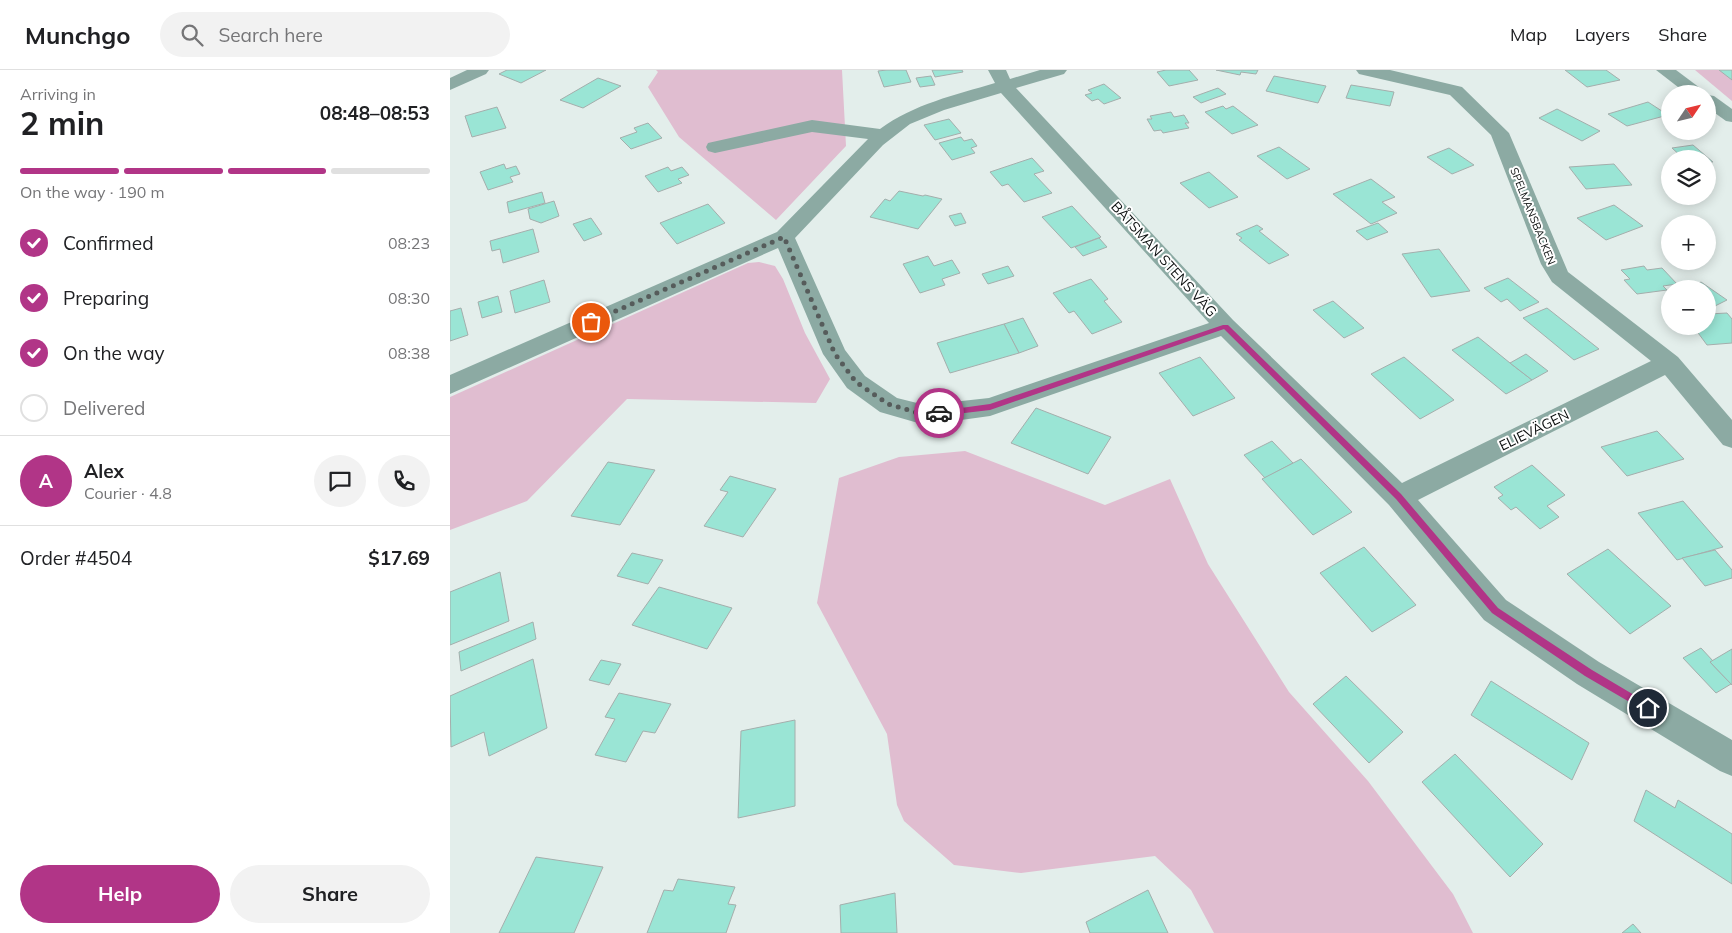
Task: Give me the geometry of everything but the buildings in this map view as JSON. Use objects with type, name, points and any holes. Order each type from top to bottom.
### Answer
[{"type":"street","points":[[450,85],[480,70]]},
{"type":"street","points":[[450,385],[784,237],[884,135],[904,120],[1000,77],[1058,70]]},
{"type":"street","name":"SPELMANSBACKEN","points":[[1365,70],[1438,85],[1456,91],[1500,133],[1552,264],[1560,277],[1669,363],[1732,438]]},
{"type":"street","points":[[1665,70],[1686,85]]},
{"type":"street","name":"BÅTSMAN STENS VÄG","points":[[1000,77],[1225,326],[1399,497],[1495,610],[1588,673],[1732,760]]},
{"type":"street","points":[[1716,106],[1732,117]]},
{"type":"street","points":[[715,148],[812,126],[827,125],[862,133],[884,135]]},
{"type":"street","points":[[784,237],[835,354],[856,382],[888,404],[925,415],[990,407],[1225,326]]},
{"type":"street","name":"ELIEVÄGEN","points":[[1399,497],[1669,363]]},
{"type":"shaded area","points":[[656,70],[842,70],[846,146],[776,220],[679,137],[648,87],[658,72]]},
{"type":"shaded area","points":[[1695,70],[1732,70],[1732,101],[1716,88],[1716,85],[1713,85]]},
{"type":"shaded area","points":[[759,262],[775,266],[783,279],[805,333],[830,379],[816,403],[627,399],[527,501],[450,530],[450,397],[748,263]]},
{"type":"shaded area","points":[[965,451],[1105,505],[1170,479],[1208,564],[1289,692],[1368,781],[1453,894],[1473,933],[1214,933],[1191,890],[1155,856],[1021,873],[954,865],[904,821],[897,805],[887,734],[817,603],[839,478],[899,457]]},
{"type":"way so far","points":[[591,322],[784,237],[835,354],[856,382],[888,404],[925,415],[939,413]]},
{"type":"route","points":[[939,413],[990,407],[1225,326],[1399,497],[1495,610],[1588,673],[1648,708]]}]
